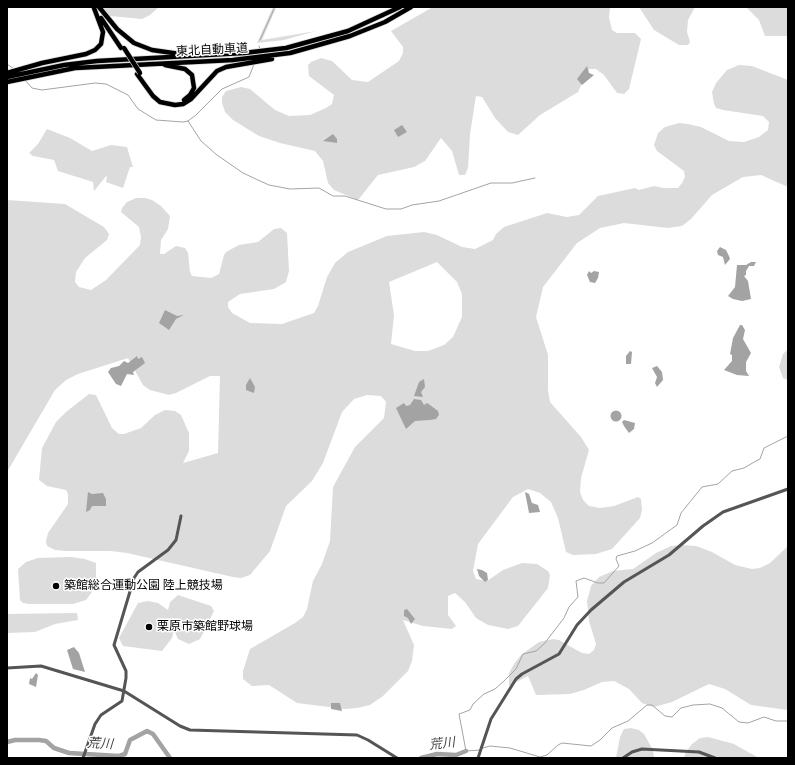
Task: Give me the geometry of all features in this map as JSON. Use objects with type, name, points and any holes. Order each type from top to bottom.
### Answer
[{"type":"highway","points":[[96,7],[126,38],[144,47],[166,52],[212,55]]},
{"type":"highway","points":[[96,7],[153,96],[160,102],[175,105],[183,104],[191,99],[217,71],[232,66],[272,59],[312,47]]},
{"type":"highway","points":[[8,78],[95,50],[101,44],[103,32],[96,7]]},
{"type":"highway","name":"東北自動車道","points":[[8,78],[22,73],[64,65],[97,61],[266,51],[311,42],[348,31],[400,7]]},
{"type":"highway","name":"東北自動車道","points":[[22,73],[74,68],[251,58],[290,53],[367,30],[410,7]]},
{"type":"highway","points":[[138,74],[152,92],[163,100],[178,102],[190,95],[194,83],[189,72],[178,67],[154,63]]},
{"type":"street","points":[[478,758],[491,719],[516,679],[522,674],[559,654],[577,625],[591,610],[624,582],[670,555],[703,526],[723,512],[788,489]]},
{"type":"street","points":[[83,758],[95,724],[101,715],[122,701],[126,671],[114,645],[132,583],[138,572],[168,550],[176,540],[181,516]]},
{"type":"street","points":[[7,668],[41,666],[124,691],[180,726],[190,730],[357,735],[368,740],[396,758]]},
{"type":"street","points":[[623,758],[632,752],[642,749],[699,752],[715,758]]},
{"type":"shaded area","points":[[103,7],[159,7],[150,15],[142,19],[110,16]]},
{"type":"shaded area","points":[[273,7],[286,7],[276,8],[262,40],[316,31],[284,40],[257,43]]},
{"type":"shaded area","points":[[433,7],[610,7],[609,17],[612,30],[617,33],[635,33],[641,39],[629,89],[624,94],[617,93],[604,75],[596,69],[589,69],[578,92],[540,115],[518,135],[508,132],[495,118],[482,97],[476,96],[470,134],[468,168],[465,175],[459,175],[452,151],[441,138],[425,161],[414,167],[378,175],[358,200],[334,190],[328,183],[323,161],[315,151],[280,143],[259,136],[233,120],[225,112],[222,97],[226,91],[241,87],[250,89],[275,110],[289,116],[310,115],[326,108],[332,104],[334,95],[309,76],[308,65],[311,62],[321,58],[332,61],[352,80],[368,82],[399,61],[403,53],[403,47],[391,31]]},
{"type":"shaded area","points":[[639,7],[695,7],[688,20],[687,32],[690,42],[688,45],[679,45],[654,30]]},
{"type":"shaded area","points":[[746,7],[788,7],[788,36],[765,36],[759,20]]},
{"type":"shaded area","points":[[739,65],[752,66],[788,80],[788,187],[761,175],[743,177],[712,195],[691,219],[682,226],[668,228],[624,223],[600,228],[577,243],[543,287],[536,317],[548,355],[548,390],[550,402],[581,437],[589,450],[581,478],[580,492],[583,500],[589,506],[600,508],[614,506],[638,497],[641,499],[642,510],[640,518],[612,549],[596,554],[573,555],[566,552],[558,518],[551,502],[540,493],[528,489],[513,497],[478,544],[473,571],[476,579],[487,581],[503,570],[522,563],[537,564],[548,571],[550,575],[548,588],[518,626],[508,629],[488,625],[476,618],[465,602],[455,593],[448,596],[448,615],[456,626],[452,629],[423,626],[403,620],[414,645],[412,661],[408,671],[383,696],[370,705],[357,708],[345,709],[297,703],[269,685],[252,686],[243,679],[243,671],[250,649],[295,623],[303,617],[307,609],[313,581],[322,564],[330,541],[333,487],[355,447],[384,418],[386,402],[381,396],[367,395],[354,399],[342,412],[323,463],[312,481],[286,506],[270,551],[250,575],[241,578],[233,577],[127,553],[111,551],[66,551],[55,550],[47,546],[46,541],[48,533],[68,504],[68,494],[66,490],[47,486],[39,480],[42,448],[56,422],[66,412],[89,394],[96,395],[112,428],[119,434],[124,434],[141,428],[155,415],[165,410],[175,411],[181,415],[189,433],[189,451],[183,463],[218,453],[220,376],[210,376],[169,395],[150,390],[143,385],[128,358],[78,374],[66,380],[55,390],[7,472],[7,200],[65,204],[104,227],[109,234],[107,240],[85,258],[76,272],[75,282],[79,287],[91,290],[106,280],[140,245],[141,237],[139,227],[121,212],[122,208],[127,202],[136,198],[152,200],[161,206],[170,216],[168,229],[161,240],[160,254],[164,254],[176,246],[185,248],[188,253],[190,272],[192,276],[211,278],[219,274],[226,252],[239,245],[258,242],[274,229],[281,228],[287,233],[289,271],[286,282],[274,289],[240,294],[228,302],[228,307],[232,313],[250,323],[282,324],[314,313],[318,306],[327,277],[335,263],[348,252],[387,236],[424,232],[437,235],[462,247],[475,249],[493,240],[496,234],[504,227],[547,213],[567,217],[579,215],[598,196],[635,188],[639,190],[654,186],[663,188],[678,188],[685,177],[684,171],[657,151],[654,145],[658,133],[665,127],[679,123],[688,124],[701,127],[729,141],[744,142],[759,137],[768,130],[769,122],[763,116],[716,108],[712,92],[716,83],[727,70]],"holes":[[[437,262],[457,282],[462,294],[462,317],[453,337],[444,345],[428,351],[415,351],[391,344],[394,315],[389,282]]]},
{"type":"shaded area","points":[[587,66],[589,73],[594,75],[582,85],[577,79]]},
{"type":"shaded area","points":[[402,125],[407,132],[398,137],[394,130]]},
{"type":"shaded area","points":[[47,129],[70,138],[92,151],[111,145],[127,147],[133,167],[130,167],[123,188],[106,182],[107,175],[94,191],[93,182],[58,171],[54,160],[33,156],[29,153],[38,144]]},
{"type":"shaded area","points":[[333,134],[337,139],[337,143],[323,141]]},
{"type":"shaded area","points":[[720,247],[726,250],[730,259],[725,265],[723,257],[718,255],[717,251]]},
{"type":"shaded area","points":[[751,262],[756,262],[754,266],[749,266],[746,271],[746,275],[744,276],[748,281],[751,299],[742,301],[733,299],[728,296],[735,287],[737,265],[746,265]]},
{"type":"shaded area","points":[[589,271],[591,273],[594,271],[599,272],[595,283],[590,282],[587,275]]},
{"type":"shaded area","points":[[165,310],[177,316],[184,315],[176,319],[169,330],[159,323]]},
{"type":"shaded area","points":[[740,325],[742,325],[745,330],[743,339],[751,353],[746,362],[746,371],[749,376],[737,375],[724,370],[732,361],[732,355],[730,354],[733,338]]},
{"type":"shaded area","points":[[788,349],[788,380],[783,378],[779,367],[783,354]]},
{"type":"shaded area","points":[[630,351],[632,352],[631,364],[626,364],[626,356]]},
{"type":"shaded area","points":[[137,356],[138,359],[142,357],[145,363],[133,372],[134,375],[127,374],[121,386],[116,384],[108,372],[111,368],[119,366],[124,361],[128,363]]},
{"type":"shaded area","points":[[657,366],[662,372],[663,380],[657,387],[655,383],[657,377],[652,368]]},
{"type":"shaded area","points":[[250,378],[255,387],[254,393],[246,390],[246,385]]},
{"type":"shaded area","points":[[424,379],[425,387],[421,392],[423,397],[414,396],[419,382]]},
{"type":"shaded area","points":[[414,399],[421,400],[424,405],[427,403],[438,411],[439,415],[436,419],[415,421],[406,429],[396,408],[404,403],[406,406],[410,405]]},
{"type":"shaded area","points":[[616,410],[620,412],[622,416],[620,420],[616,422],[612,420],[610,416],[612,412]]},
{"type":"shaded area","points":[[624,420],[635,423],[634,429],[629,433],[622,422]]},
{"type":"shaded area","points":[[88,492],[92,494],[103,493],[106,499],[106,506],[92,506],[90,510],[86,512]]},
{"type":"shaded area","points":[[525,492],[529,494],[532,503],[538,505],[540,512],[529,513]]},
{"type":"shaded area","points":[[671,546],[696,546],[712,552],[735,565],[752,569],[760,568],[770,563],[788,546],[788,710],[751,705],[725,689],[709,684],[672,702],[654,707],[642,703],[629,689],[614,681],[602,682],[570,694],[536,695],[528,676],[509,686],[509,673],[514,664],[521,655],[539,642],[553,639],[559,640],[582,653],[589,654],[594,650],[596,644],[589,621],[587,601],[591,586],[599,577],[613,571],[633,569],[656,553]]},
{"type":"shaded area","name":"築館総合運動公園 陸上競技場","points":[[71,557],[85,559],[96,563],[96,580],[92,592],[86,600],[73,604],[29,604],[23,603],[20,600],[18,569],[26,562],[38,558]]},
{"type":"shaded area","points":[[477,569],[487,573],[488,580],[485,582],[479,576]]},
{"type":"shaded area","points":[[178,595],[211,606],[214,611],[200,639],[189,644],[178,639],[174,630],[172,638],[162,651],[123,646],[119,638],[138,603],[148,601],[158,603],[168,610],[170,602]]},
{"type":"shaded area","points":[[407,609],[415,619],[411,624],[408,618],[404,616],[404,610]]},
{"type":"shaded area","points":[[77,613],[78,620],[55,624],[35,632],[7,633],[7,614]]},
{"type":"shaded area","points":[[74,647],[79,653],[85,672],[73,669],[67,650]]},
{"type":"shaded area","points":[[36,673],[38,675],[36,687],[29,684],[30,678],[32,679]]},
{"type":"shaded area","points":[[331,703],[340,703],[342,711],[331,709]]},
{"type":"shaded area","points":[[631,728],[639,730],[644,734],[653,750],[654,758],[616,758],[620,737],[624,729]]},
{"type":"shaded area","points":[[708,737],[734,744],[759,758],[684,758],[686,752],[692,744],[700,738]]},
{"type":"waterway","points":[[260,40],[274,9]]},
{"type":"waterway","points":[[7,64],[14,69]]},
{"type":"waterway","points":[[25,80],[32,88],[42,90],[95,83],[106,84],[128,95],[138,109],[156,120],[183,122],[188,121],[196,115],[222,89],[249,77],[254,64]]},
{"type":"waterway","points":[[188,121],[201,141],[217,155],[243,173],[269,185],[290,189],[319,188],[333,196],[345,196],[386,209],[401,209],[412,205],[439,201],[491,183],[512,183],[535,178]]},
{"type":"waterway","points":[[480,750],[466,751],[459,714],[470,710],[473,704],[484,694],[495,689],[504,681],[516,669],[523,654],[536,651],[544,644],[564,618],[569,607],[578,597],[576,581],[584,578],[598,583],[604,583],[619,566],[616,559],[617,556],[635,551],[652,543],[677,525],[681,513],[702,487],[718,484],[732,471],[744,468],[760,459],[764,448],[788,436]]},
{"type":"waterway","points":[[483,748],[490,746],[510,748],[540,757],[547,755],[562,743],[591,746],[600,740],[612,728],[628,721],[647,705],[652,705],[665,716],[672,717],[681,708],[693,705],[710,704],[722,708],[739,722],[748,723],[764,717],[776,721],[788,721]]},
{"type":"waterway","name":"荒川","points":[[7,742],[15,740],[39,740],[46,741],[54,748],[69,753],[119,756],[125,754],[130,740],[147,731],[153,734],[170,758]]},
{"type":"waterway","name":"荒川","points":[[421,758],[437,754],[456,755],[466,751]]},
{"type":"place","name":"築館総合運動公園 陸上競技場","points":[[56,586]]},
{"type":"place","name":"栗原市築館野球場","points":[[149,627]]}]
